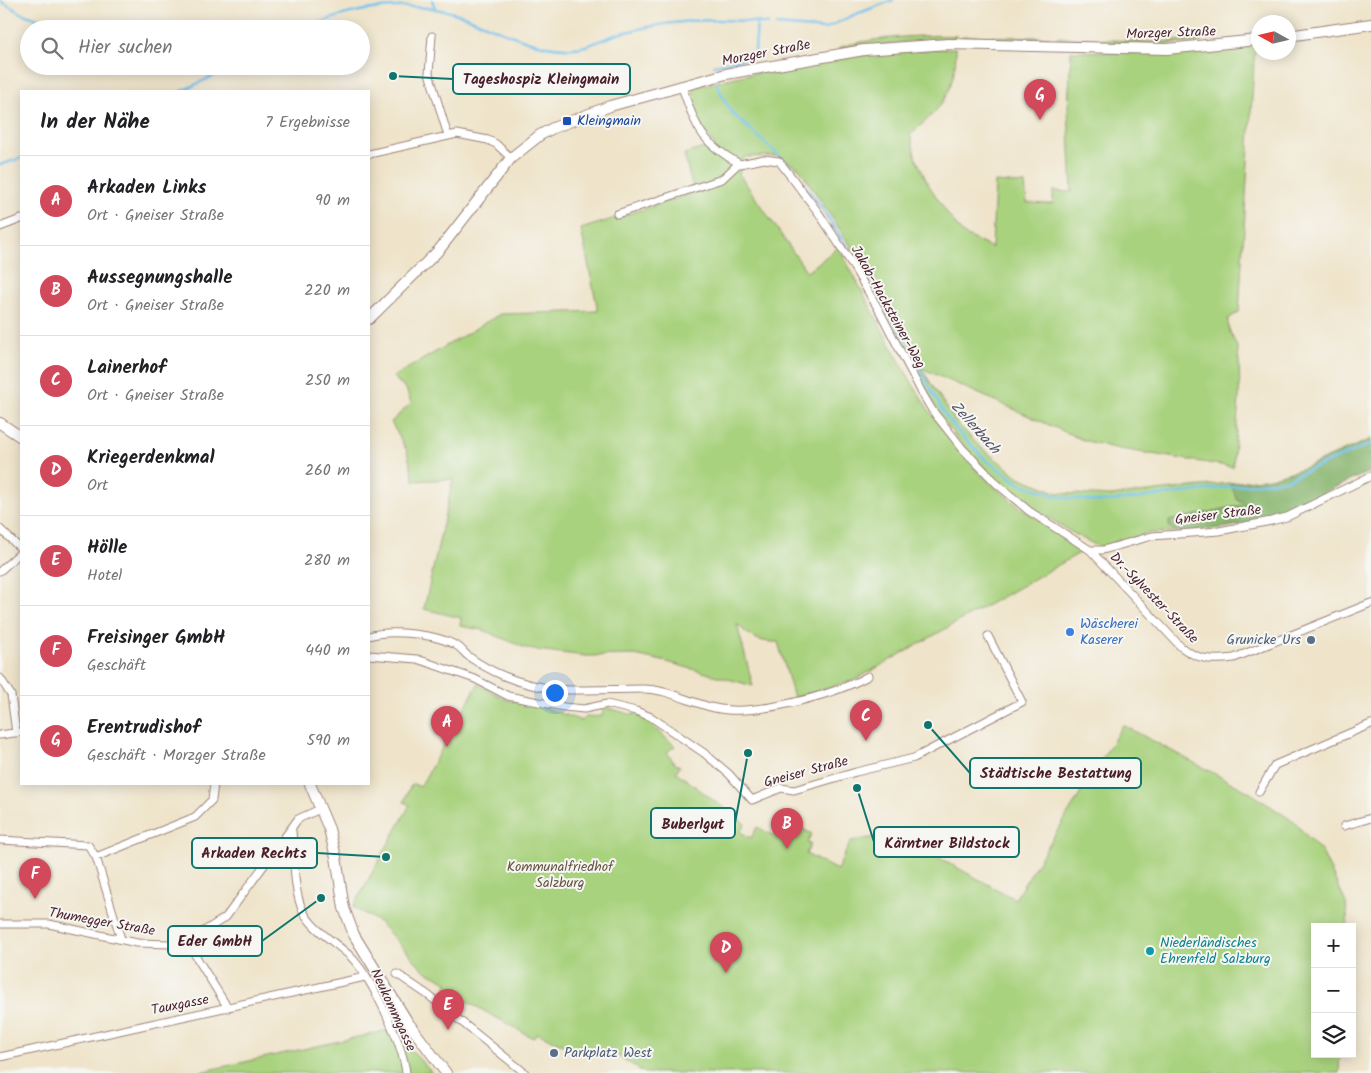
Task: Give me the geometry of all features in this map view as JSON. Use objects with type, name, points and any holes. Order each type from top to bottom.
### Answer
[{"type":"street","points":[[1296,35],[1371,24]]},
{"type":"street","points":[[432,36],[429,73],[448,136]]},
{"type":"street","name":"Morzger Straße","points":[[370,318],[439,250],[510,158],[540,135],[567,121],[681,85],[768,65],[888,48],[999,44],[1167,49],[1251,41]]},
{"type":"street","points":[[617,214],[722,178],[738,164],[702,137],[681,85]]},
{"type":"street","points":[[370,154],[456,134],[488,140],[496,144],[510,158]]},
{"type":"street","name":"Jakob-Hacksteiner-Weg","points":[[738,164],[764,159],[779,161],[818,212],[850,261],[879,310],[922,393],[943,424],[997,484],[1029,511],[1090,550]]},
{"type":"street","points":[[0,227],[20,219]]},
{"type":"street","points":[[0,423],[19,431]]},
{"type":"street","name":"Gneiser Straße","points":[[1090,550],[1103,550],[1152,536],[1219,531],[1287,517],[1371,476]]},
{"type":"street","points":[[0,529],[20,549]]},
{"type":"street","name":"Dr.-Sylvester-Straße","points":[[1090,550],[1181,647],[1193,656],[1214,661],[1234,658],[1371,603]]},
{"type":"street","points":[[0,571],[20,551]]},
{"type":"street","points":[[370,636],[380,632],[416,635],[438,640],[458,646],[473,659],[505,676],[538,686],[586,692],[644,689],[663,691],[716,709],[776,708],[855,683],[868,676]]},
{"type":"street","name":"Gneiser Straße","points":[[370,655],[416,659],[475,679],[508,696],[564,707],[584,709],[607,704],[636,711],[651,717],[704,753],[729,774],[752,800],[781,788],[794,790],[914,758],[1022,702],[988,636]]},
{"type":"street","points":[[0,678],[11,695],[19,733],[0,735]]},
{"type":"street","points":[[1259,792],[1275,765],[1371,724]]},
{"type":"street","points":[[96,858],[195,817],[212,800],[214,785]]},
{"type":"street","points":[[310,785],[329,829],[336,857],[344,908],[354,935],[408,1021],[446,1073]]},
{"type":"street","name":"Thumegger Straße","points":[[0,924],[49,924],[153,944],[187,942],[226,917],[303,816],[320,810]]},
{"type":"street","points":[[1344,826],[1371,818]]},
{"type":"street","name":"Neukommgasse","points":[[292,831],[302,908],[313,924],[356,962],[394,1034],[406,1073]]},
{"type":"street","points":[[0,840],[88,845],[96,858],[121,939]]},
{"type":"street","points":[[187,942],[228,1008]]},
{"type":"street","points":[[398,974],[436,1001],[524,1073]]},
{"type":"street","name":"Tauxgasse","points":[[0,1057],[365,977]]},
{"type":"green space","points":[[914,36],[957,36],[954,39],[838,49],[861,42]]},
{"type":"green space","points":[[962,36],[1049,37],[1050,39],[963,39]]},
{"type":"green space","points":[[1057,37],[1149,42],[1201,40],[1202,42],[1158,45],[1057,40]]},
{"type":"green space","points":[[1251,46],[1251,60],[1254,60],[1239,312],[1228,319],[1229,328],[1237,348],[1240,380],[1233,467],[1114,448],[1083,440],[921,368],[956,422],[979,446],[1019,477],[1058,493],[1110,496],[1230,483],[1237,499],[1247,504],[1169,521],[1177,532],[1150,533],[1100,547],[1080,537],[1037,510],[1014,493],[974,457],[957,439],[944,421],[918,378],[880,304],[887,301],[799,168],[777,156],[744,157],[739,174],[807,272],[838,247],[897,357],[929,411],[967,460],[1008,498],[1085,550],[855,680],[794,698],[778,642],[755,638],[737,624],[753,686],[635,655],[586,656],[528,649],[483,630],[460,626],[461,618],[424,609],[453,479],[414,481],[407,451],[391,422],[411,403],[406,389],[393,377],[500,314],[598,311],[581,229],[694,193],[684,154],[715,145],[703,128],[695,110],[691,96],[696,87],[740,76],[875,53],[956,48],[953,75],[945,97],[931,116],[910,134],[916,158],[928,184],[949,216],[963,234],[992,248],[995,182],[1025,184],[1027,203],[1053,204],[1053,191],[1072,192],[1068,108],[1071,51],[1175,54]]},
{"type":"green space","points":[[1371,439],[1371,471],[1325,492],[1280,517],[1223,528],[1177,532],[1169,527],[1169,521],[1246,504],[1237,499],[1230,483],[1270,478],[1304,468]]},
{"type":"green space","name":"Kommunalfriedhof Salzburg","points":[[478,684],[507,700],[533,703],[582,721],[586,717],[602,716],[604,707],[633,715],[634,713],[654,724],[653,727],[675,746],[667,752],[675,764],[680,766],[676,772],[745,824],[740,832],[751,838],[757,827],[786,842],[790,835],[794,836],[799,827],[812,834],[807,843],[811,844],[806,854],[837,870],[851,841],[895,834],[1015,899],[1123,725],[1249,792],[1293,821],[1322,852],[1346,903],[1348,923],[1311,923],[1311,1058],[1340,1058],[1339,1073],[645,1073],[610,1051],[573,1049],[537,1033],[533,1038],[448,991],[446,989],[447,982],[424,970],[379,922],[353,907],[410,805],[404,802],[410,787],[414,784],[420,787]]},
{"type":"green space","points":[[389,1030],[397,1035],[432,1073],[195,1073]]},
{"type":"waterway","points":[[432,0],[435,8]]},
{"type":"waterway","points":[[776,25],[825,29],[849,17],[893,0]]},
{"type":"waterway","points":[[0,1],[23,14],[41,20]]},
{"type":"waterway","points":[[328,20],[343,15],[383,8],[403,7],[443,10],[538,44],[573,48],[622,33],[677,22],[731,20],[768,24]]},
{"type":"waterway","name":"Zellerbach","points":[[714,65],[752,57],[755,51],[757,22]]},
{"type":"waterway","points":[[184,90],[215,75]]},
{"type":"waterway","name":"Zellerbach","points":[[717,83],[732,113],[788,164],[821,207],[891,316],[943,412],[961,435],[986,460],[1019,483],[1059,497],[1100,502],[1132,499],[1285,480],[1371,444]]},
{"type":"waterway","points":[[0,165],[20,158]]},
{"type":"place","name":"Tageshospiz Kleingmain","points":[[393,76]]},
{"type":"place","name":"Erentrudishof","points":[[1040,120]]},
{"type":"place","name":"Kleingmain","points":[[567,121]]},
{"type":"place","name":"Wäscherei Kaserer","points":[[1070,632]]},
{"type":"place","name":"Grunicke Urs","points":[[1311,640]]},
{"type":"place","name":"Städtische Bestattung","points":[[928,725]]},
{"type":"place","name":"Lainerhof","points":[[866,741]]},
{"type":"place","name":"Arkaden Links","points":[[447,747]]},
{"type":"place","name":"Buberlgut","points":[[748,753]]},
{"type":"place","name":"Kärntner Bildstock","points":[[857,788]]},
{"type":"place","name":"Aussegnungshalle","points":[[787,849]]},
{"type":"place","name":"Arkaden Rechts","points":[[386,857]]},
{"type":"place","name":"Eder GmbH","points":[[321,898]]},
{"type":"place","name":"Freisinger GmbH","points":[[35,899]]},
{"type":"place","name":"Niederländisches Ehrenfeld Salzburg","points":[[1150,951]]},
{"type":"place","name":"Kriegerdenkmal","points":[[726,973]]},
{"type":"place","name":"Hölle","points":[[448,1030]]},
{"type":"place","name":"Parkplatz West","points":[[554,1053]]}]
